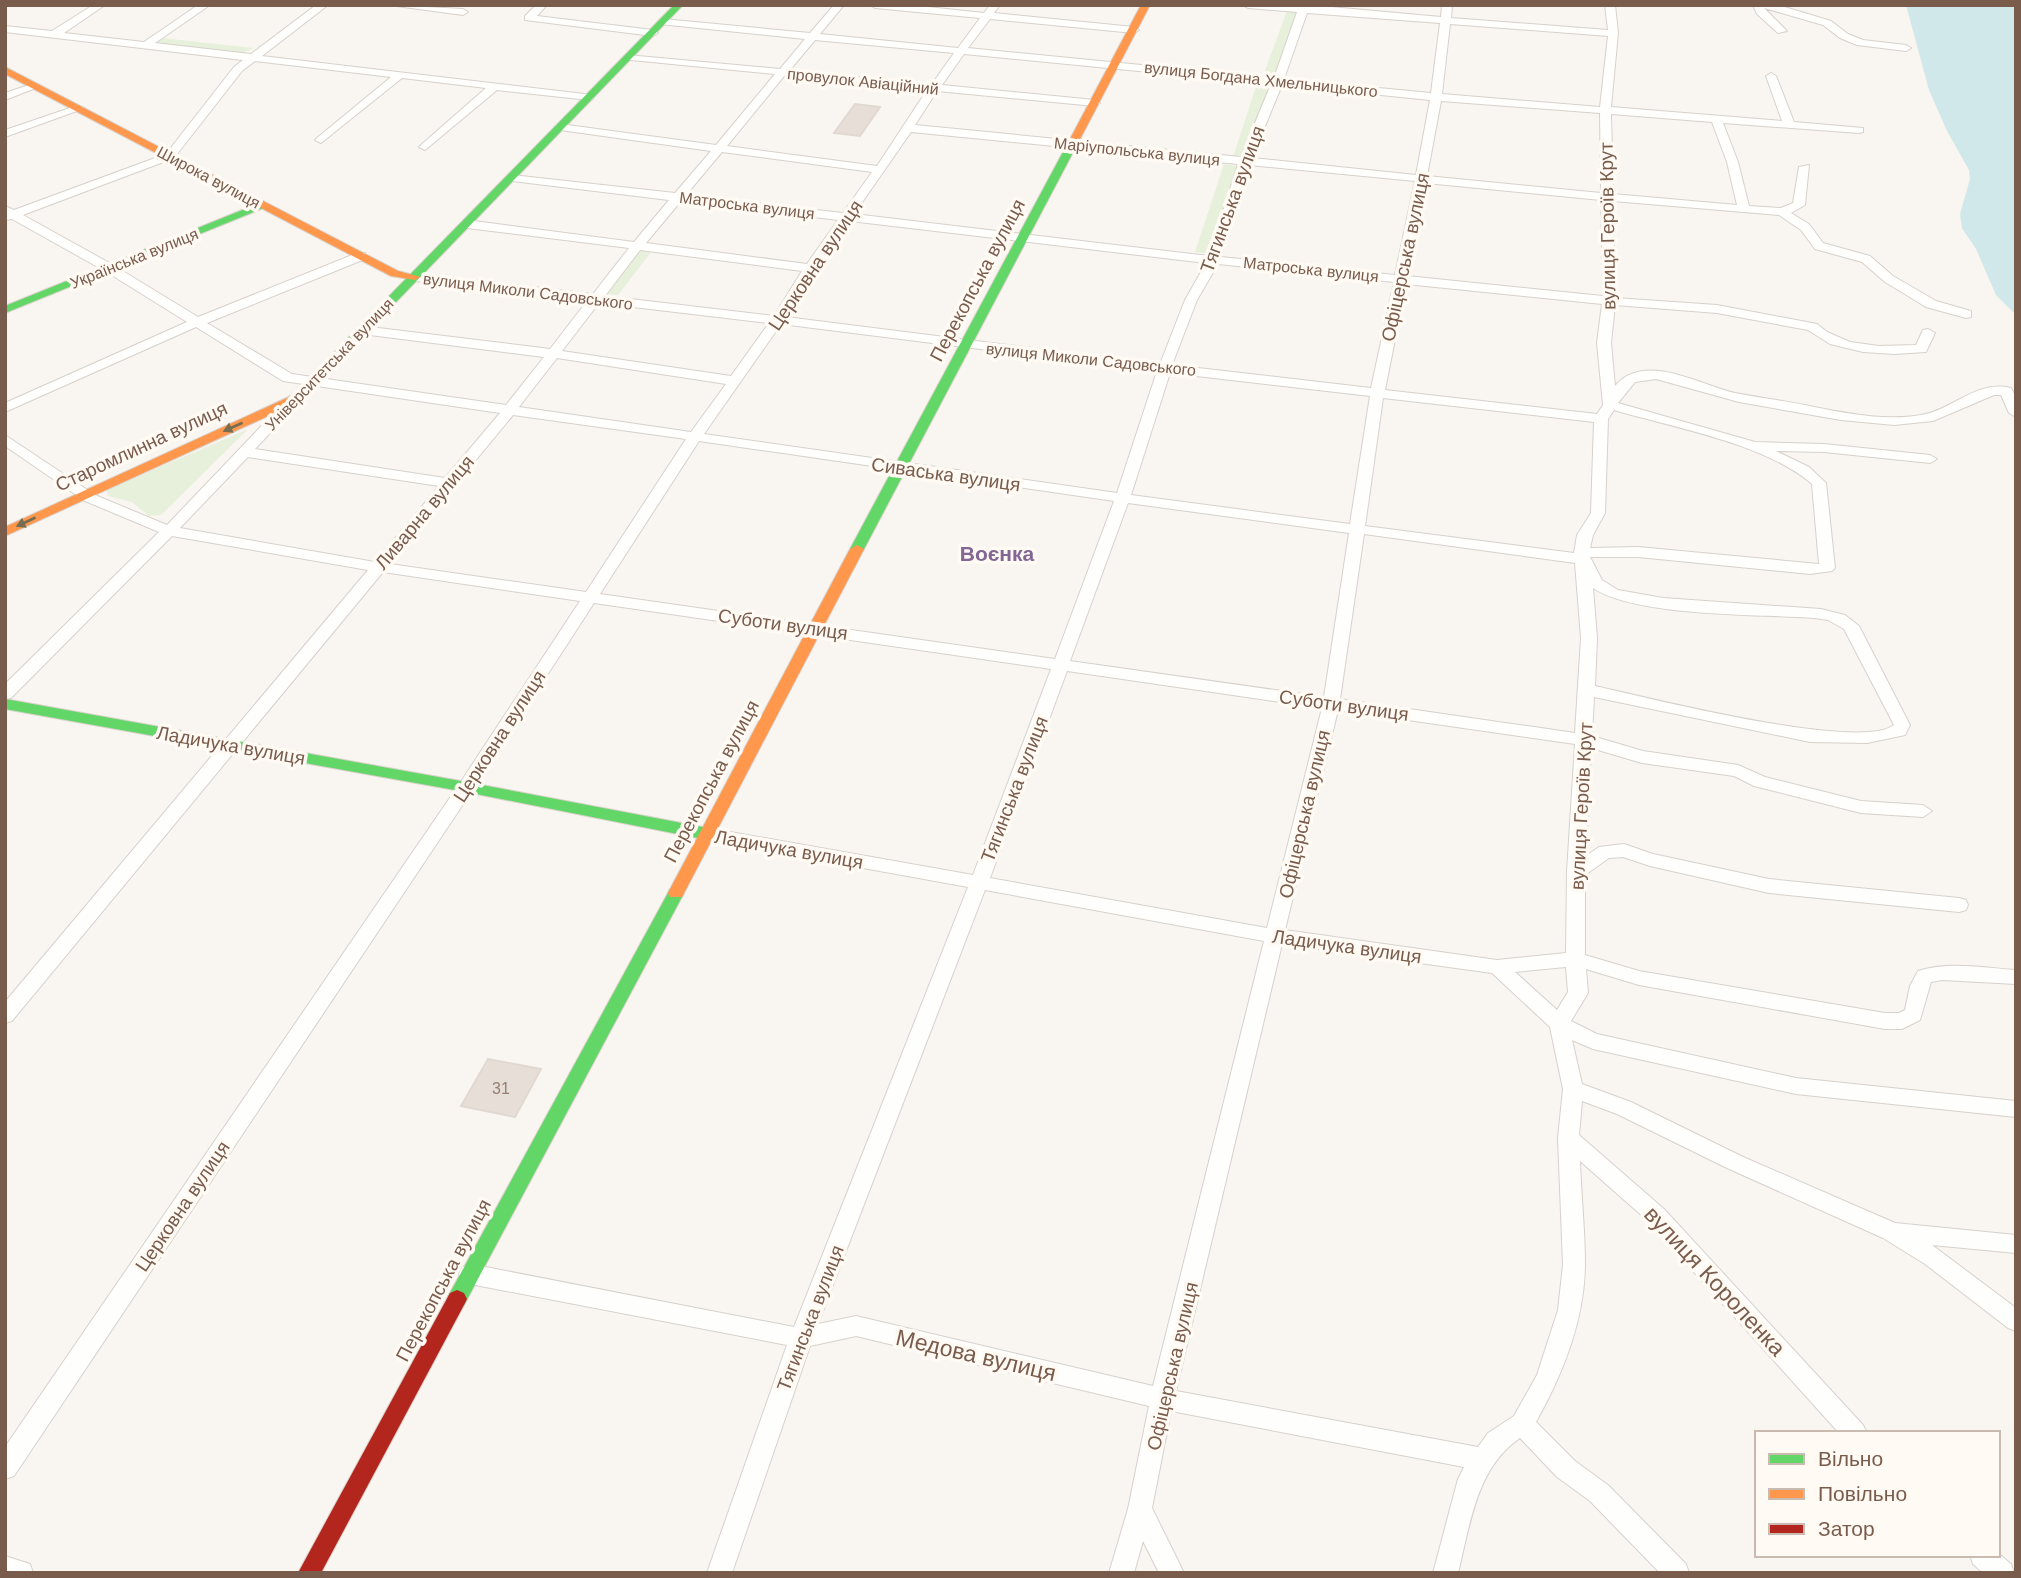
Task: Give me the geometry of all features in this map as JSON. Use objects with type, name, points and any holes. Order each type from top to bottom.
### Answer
[{"type":"street","points":[[54,35],[100,5]]},
{"type":"street","points":[[146,45],[205,5]]},
{"type":"street","points":[[8,214],[170,156],[238,69],[323,5]]},
{"type":"street","points":[[394,5],[463,12]]},
{"type":"street","points":[[542,5],[530,19],[658,27]]},
{"type":"street","name":"Університетська вулиця","points":[[5,694],[169,531],[679,5]]},
{"type":"street","name":"Ливарна вулиця","points":[[5,1016],[509,411],[636,247],[680,198],[839,5]]},
{"type":"street","points":[[875,5],[991,11],[1134,30]]},
{"type":"street","name":"Перекопська вулиця","points":[[309,1573],[708,834],[813,628],[902,467],[1146,5]]},
{"type":"street","points":[[1248,5],[1446,13],[1614,33]]},
{"type":"street","name":"вулиця Героїв Крут","points":[[1610,5],[1614,33],[1605,110],[1609,301],[1604,344],[1610,405]]},
{"type":"street","points":[[1758,5],[1761,12],[1783,31]]},
{"type":"street","points":[[1766,5],[1827,23],[1844,36],[1861,43],[1906,48]]},
{"type":"street","name":"Тягинська вулиця","points":[[719,1573],[801,1338],[979,883],[1123,498],[1165,367],[1191,300],[1214,260],[1245,161],[1292,47],[1304,8]]},
{"type":"street","name":"Церковна вулиця","points":[[5,1468],[466,787],[694,438],[778,320],[810,268],[909,128],[933,89],[991,11]]},
{"type":"street","name":"Офіцерська вулиця","points":[[1121,1573],[1140,1509],[1162,1399],[1331,703],[1377,394],[1436,97],[1446,13]]},
{"type":"street","name":"вулиця Богдана Хмельницького","points":[[658,27],[811,37],[1436,97],[1859,130]]},
{"type":"street","points":[[5,29],[398,77],[589,97]]},
{"type":"street","name":"провулок Авіаційний","points":[[631,57],[1095,103]]},
{"type":"street","name":"Широка вулиця","points":[[5,70],[361,257],[396,274],[415,277]]},
{"type":"street","points":[[1771,76],[1789,124]]},
{"type":"street","points":[[321,140],[398,77]]},
{"type":"street","points":[[5,97],[36,86]]},
{"type":"street","points":[[425,147],[493,88]]},
{"type":"street","points":[[5,134],[80,108]]},
{"type":"street","points":[[1715,117],[1723,129],[1730,162],[1744,197],[1743,208]]},
{"type":"street","points":[[560,127],[880,170]]},
{"type":"street","name":"Маріупольська вулиця","points":[[909,128],[1783,212]]},
{"type":"street","points":[[1783,212],[1799,205],[1805,167]]},
{"type":"street","name":"Матроська вулиця","points":[[512,178],[1214,260],[1609,301],[1717,309],[1812,327],[1819,334],[1846,344],[1899,351],[1921,349],[1928,333]]},
{"type":"street","name":"Українська вулиця","points":[[5,310],[262,205]]},
{"type":"street","points":[[1783,212],[1805,226],[1819,246],[1866,259],[1889,279],[1931,304],[1966,314]]},
{"type":"street","name":"Сиваська вулиця","points":[[8,214],[109,268],[285,377],[311,383],[1123,498],[1582,556],[1638,552],[1810,569],[1827,568],[1819,483],[1804,470],[1754,446]]},
{"type":"street","points":[[467,224],[810,268]]},
{"type":"street","points":[[5,408],[197,322],[361,257]]},
{"type":"street","name":"вулиця Миколи Садовського","points":[[415,277],[965,345],[1601,419]]},
{"type":"street","points":[[362,330],[554,354],[735,381]]},
{"type":"street","points":[[1601,419],[1627,381],[1646,375],[1661,376],[1730,396],[1856,417],[1903,421],[1946,413],[1971,396],[1988,389],[2006,391],[2016,413]]},
{"type":"street","name":"Старомлинна вулиця","points":[[5,532],[295,399]]},
{"type":"street","points":[[1610,405],[1754,446],[1824,448],[1930,459]]},
{"type":"street","name":"вулиця Героїв Крут","points":[[1559,1024],[1578,993],[1575,959],[1576,872],[1589,638],[1582,556],[1585,536],[1598,513],[1601,419]]},
{"type":"street","name":"Суботи вулиця","points":[[5,439],[85,494],[169,531],[378,567],[1585,740],[1642,757],[1738,771],[1760,782],[1861,807],[1923,811]]},
{"type":"street","points":[[244,452],[448,483]]},
{"type":"street","points":[[1582,556],[1600,586],[1613,595],[1632,599],[1824,614],[1845,620],[1851,626],[1902,725],[1899,731],[1890,735],[1833,738],[1810,736],[1587,690]]},
{"type":"street","name":"Ладичука вулиця","points":[[5,704],[1275,936],[1497,967],[1575,959]]},
{"type":"street","points":[[1576,872],[1605,852],[1624,850],[1650,860],[1769,886],[1958,905]]},
{"type":"street","points":[[1575,959],[1639,978],[1885,1021],[1902,1021],[1913,1016],[1918,1003],[1919,985],[1925,976],[1942,973],[2016,976]]},
{"type":"street","points":[[1497,967],[1559,1024],[1594,1041],[1796,1086],[2016,1109]]},
{"type":"street","points":[[1445,1573],[1470,1479],[1481,1459],[1496,1441],[1522,1424],[1548,1378],[1569,1310],[1574,1265],[1568,1138],[1573,1089],[1559,1024]]},
{"type":"street","points":[[1573,1089],[1624,1108],[1734,1162],[1891,1231],[1933,1257],[2016,1321]]},
{"type":"street","name":"вулиця Короленка","points":[[1568,1138],[1656,1215],[1853,1431]]},
{"type":"street","points":[[1891,1231],[2016,1244]]},
{"type":"street","name":"Медова вулиця","points":[[470,1274],[801,1338],[856,1326],[1162,1399],[1481,1459]]},
{"type":"street","points":[[1522,1424],[1566,1469],[1599,1493],[1677,1573]]},
{"type":"street","points":[[1140,1509],[1172,1573]]},
{"type":"street","points":[[1984,1557],[2003,1573]]},
{"type":"street","points":[[5,1568],[21,1573]]},
{"type":"green space","points":[[1287,11],[1298,12],[1275,77],[1263,76]]},
{"type":"green space","points":[[162,38],[253,48],[220,53],[153,44]]},
{"type":"green space","points":[[1258,81],[1270,85],[1245,152],[1236,157],[1229,156],[1234,154]]},
{"type":"green space","points":[[1224,164],[1237,166],[1211,254],[1195,252]]},
{"type":"green space","points":[[638,251],[651,252],[618,295],[606,294]]},
{"type":"green space","points":[[248,429],[161,515],[149,516],[132,502],[108,496],[107,490]]},
{"type":"water","points":[[1906,5],[2016,5],[2016,315],[1996,295],[1976,249],[1962,228],[1960,214],[1970,179],[1969,170],[1947,131],[1929,90]]},
{"type":"building","points":[[855,104],[880,107],[860,136],[834,133]]},
{"type":"building","points":[[488,1059],[541,1069],[515,1117],[461,1106]]},
{"type":"traffic: fast","points":[[307,387],[679,5]]},
{"type":"traffic: fast","points":[[857,549],[1074,141]]},
{"type":"traffic: fast","points":[[5,310],[262,205]]},
{"type":"traffic: fast","points":[[5,704],[466,787],[708,834]]},
{"type":"traffic: fast","points":[[457,1299],[676,893]]},
{"type":"traffic: slow","points":[[1074,141],[1146,5]]},
{"type":"traffic: slow","points":[[5,70],[395,274],[415,277]]},
{"type":"traffic: slow","points":[[5,532],[295,399],[307,387]]},
{"type":"traffic: slow","points":[[676,893],[857,549]]},
{"type":"traffic: jam","points":[[309,1573],[457,1299]]},
{"type":"district","name":"Воєнка","points":[[997,554]]}]
